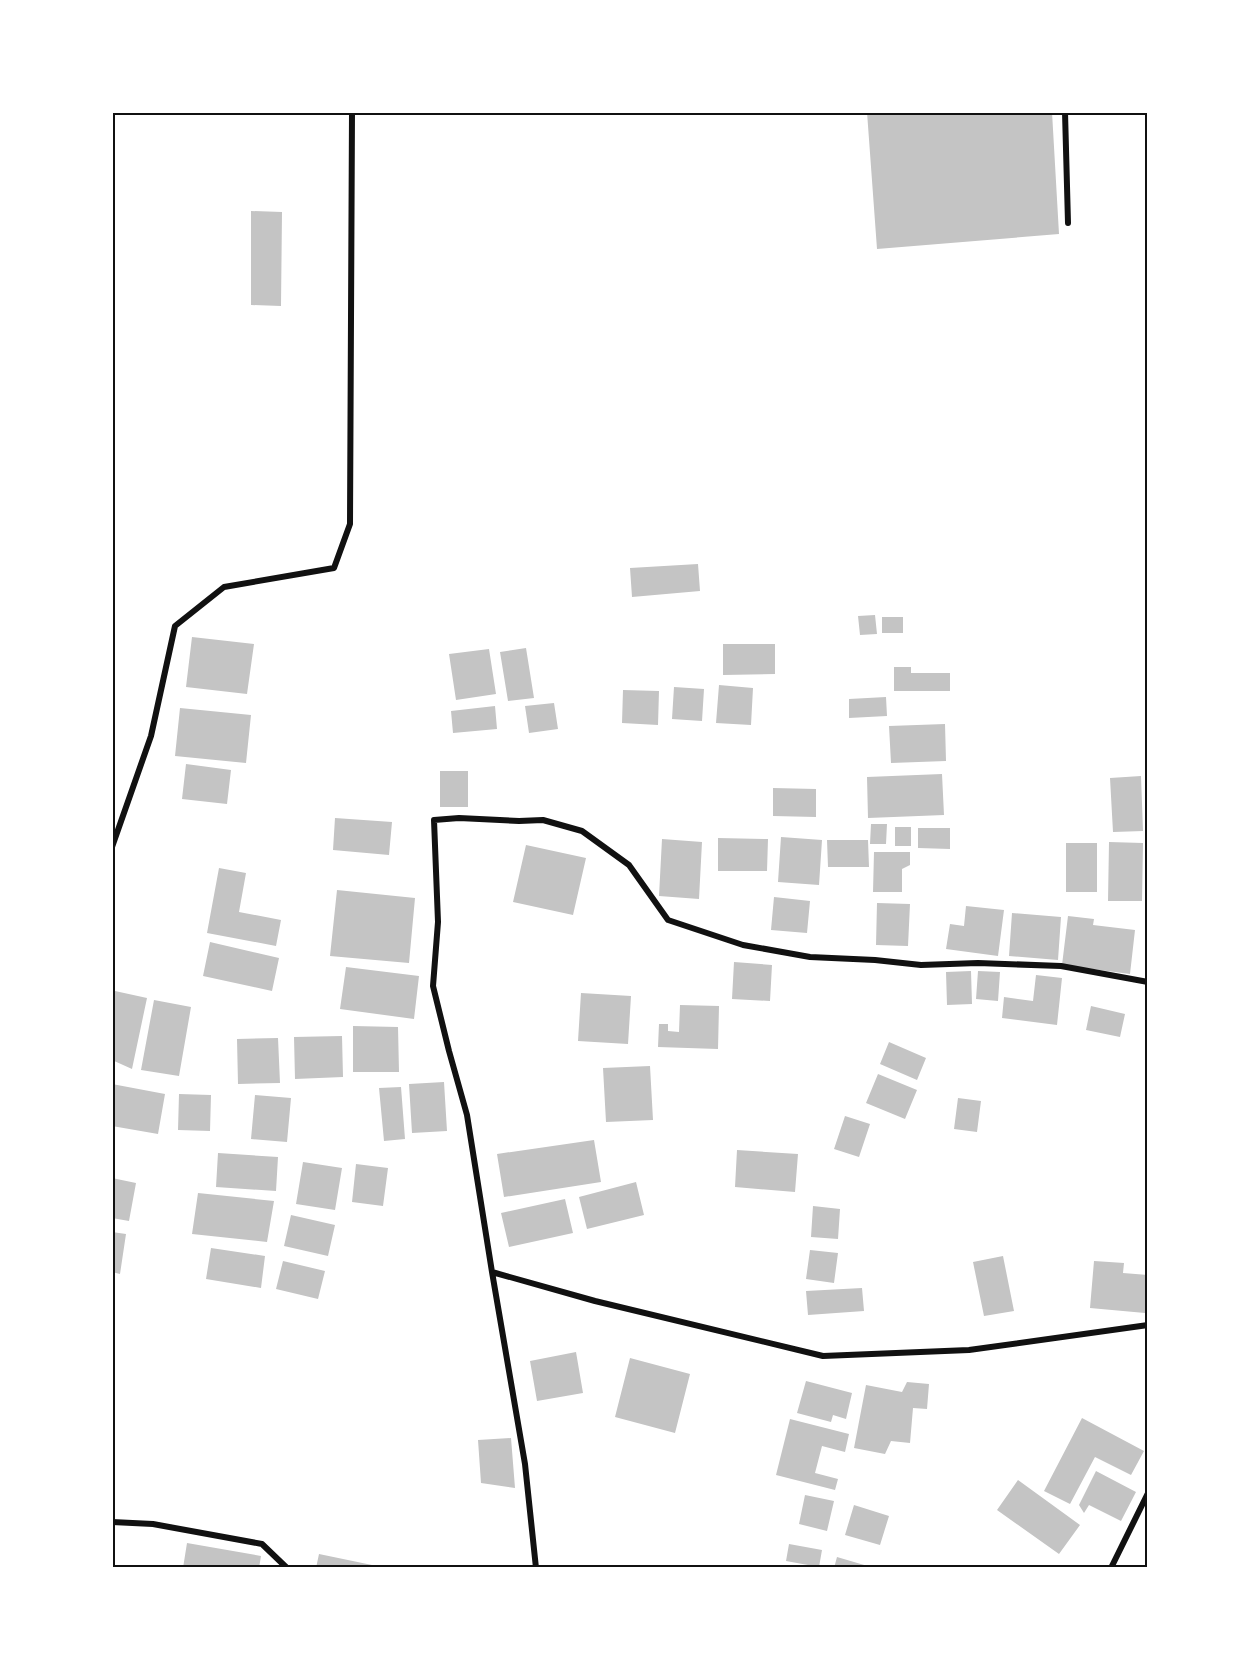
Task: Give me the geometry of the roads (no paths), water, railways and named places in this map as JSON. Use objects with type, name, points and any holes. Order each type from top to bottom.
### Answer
[{"type":"street","points":[[112,847],[151,736],[175,626],[224,587],[334,568],[350,524],[352,112]]},
{"type":"street","points":[[1065,112],[1068,223]]},
{"type":"street","points":[[536,1568],[525,1464],[467,1114],[434,986],[438,922],[434,819],[543,820],[582,831],[629,865],[668,920],[743,945],[810,957],[921,965],[978,963],[1061,966],[1148,982]]},
{"type":"street","points":[[492,1272],[595,1301],[822,1356],[969,1350],[1148,1325]]},
{"type":"street","points":[[1111,1568],[1148,1493]]},
{"type":"street","points":[[112,1522],[153,1524],[262,1544],[287,1568]]}]
